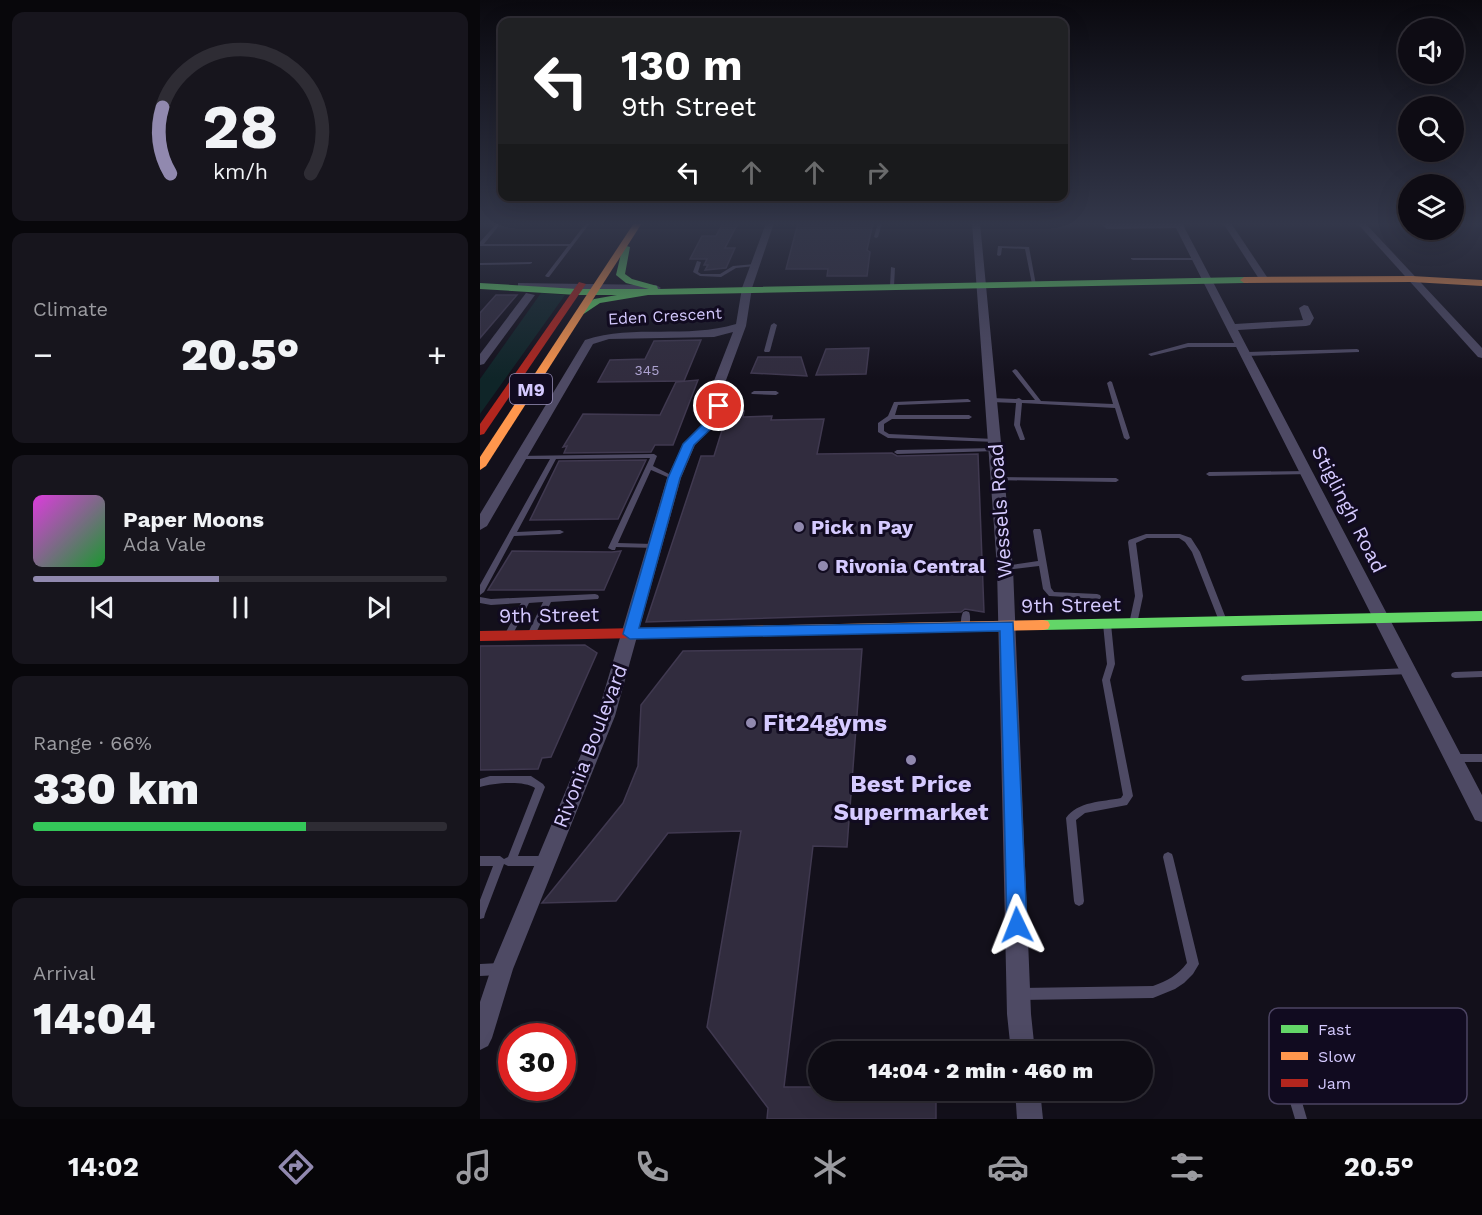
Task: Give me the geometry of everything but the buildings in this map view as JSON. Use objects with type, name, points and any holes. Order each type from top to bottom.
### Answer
[{"type":"street","name":"M9","points":[[480,432],[590,275]]},
{"type":"street","name":"M9","points":[[480,466],[604,275]]},
{"type":"street","points":[[620,275],[651,290]]},
{"type":"street","name":"Rivonia Boulevard","points":[[480,1038],[502,969],[606,716],[674,478],[689,444],[716,417],[719,406],[716,391],[741,326],[751,275]]},
{"type":"street","name":"Wessels Road","points":[[981,275],[1005,568],[1022,1041]]},
{"type":"street","name":"Stiglingh Road","points":[[1207,275],[1411,671],[1482,814]]},
{"type":"street","points":[[1261,275],[1264,280]]},
{"type":"street","points":[[1409,275],[1482,356]]},
{"type":"street","points":[[480,285],[676,290],[1264,280],[1412,279],[1482,283]]},
{"type":"street","points":[[480,285],[578,289]]},
{"type":"street","points":[[581,313],[597,302],[651,290]]},
{"type":"street","points":[[480,362],[530,295]]},
{"type":"street","points":[[1233,327],[1306,322],[1309,318],[1304,308]]},
{"type":"street","name":"Eden Crescent","points":[[480,526],[586,345],[593,339],[608,336],[706,335],[741,326]]},
{"type":"street","name":"9th Street","points":[[480,636],[630,634],[966,620],[1008,625],[1384,620],[1482,616]]},
{"type":"street","points":[[1028,1101],[1030,1119]]},
{"type":"lane","points":[[705,275],[722,275]]},
{"type":"lane","points":[[892,286],[893,275]]},
{"type":"lane","points":[[1032,275],[1034,284]]},
{"type":"lane","points":[[767,351],[774,325]]},
{"type":"lane","points":[[1151,354],[1188,345],[1244,349],[1357,351]]},
{"type":"lane","points":[[1015,371],[1033,390],[1038,400]]},
{"type":"lane","points":[[1110,383],[1127,438]]},
{"type":"lane","points":[[754,393],[776,393]]},
{"type":"lane","points":[[991,400],[1038,400],[1116,406]]},
{"type":"lane","points":[[1019,400],[1017,425],[1022,439]]},
{"type":"lane","points":[[891,417],[896,403],[968,401]]},
{"type":"lane","points":[[969,417],[891,417],[882,423],[883,434],[994,442]]},
{"type":"lane","points":[[897,452],[994,442]]},
{"type":"lane","points":[[519,457],[654,456],[613,546],[653,546]]},
{"type":"lane","points":[[480,592],[554,457]]},
{"type":"lane","points":[[650,467],[674,478]]},
{"type":"lane","points":[[1209,474],[1309,473]]},
{"type":"lane","points":[[997,479],[1116,480]]},
{"type":"lane","points":[[1037,531],[1048,592],[1059,596],[1097,597]]},
{"type":"lane","points":[[512,534],[560,532]]},
{"type":"lane","points":[[1133,624],[1139,596],[1132,542],[1146,536],[1180,536],[1188,540],[1196,552],[1223,622]]},
{"type":"lane","points":[[1005,568],[1042,563]]},
{"type":"lane","points":[[480,600],[491,602],[595,597]]},
{"type":"lane","points":[[531,635],[548,600]]},
{"type":"lane","points":[[509,636],[526,601]]},
{"type":"lane","points":[[1079,901],[1071,818],[1083,809],[1124,802],[1128,796],[1106,680],[1111,664],[1107,624]]},
{"type":"lane","points":[[1245,678],[1411,671]]},
{"type":"lane","points":[[1455,675],[1482,674]]},
{"type":"lane","points":[[1454,758],[1482,758]]},
{"type":"lane","points":[[480,783],[490,780],[531,780],[540,788],[480,914]]},
{"type":"lane","points":[[1466,784],[1482,784]]},
{"type":"lane","points":[[1019,994],[1153,992],[1173,985],[1186,976],[1192,964],[1168,857]]},
{"type":"lane","points":[[480,861],[546,861]]},
{"type":"lane","points":[[480,970],[502,969]]},
{"type":"lane","points":[[1297,1104],[1301,1119]]},
{"type":"green space","points":[[541,293],[565,295],[480,414],[480,379]]},
{"type":"traffic: fast","points":[[620,275],[629,281],[654,288]]},
{"type":"traffic: fast","points":[[480,286],[577,292],[648,292],[1244,280]]},
{"type":"traffic: fast","points":[[582,312],[597,301],[648,292]]},
{"type":"traffic: fast","points":[[1043,625],[1482,616]]},
{"type":"traffic: slow","points":[[480,466],[604,275]]},
{"type":"traffic: slow","points":[[1244,280],[1412,279],[1482,283]]},
{"type":"traffic: slow","points":[[640,633],[1043,625]]},
{"type":"traffic: jam","points":[[480,432],[582,284]]},
{"type":"traffic: jam","points":[[480,636],[640,633]]},
{"type":"place","name":"Pick n Pay","points":[[799,527]]},
{"type":"place","name":"Rivonia Central","points":[[823,566]]},
{"type":"place","name":"Fit24gyms","points":[[751,723]]},
{"type":"place","name":"Best Price Supermarket","points":[[911,760]]},
{"type":"route","points":[[719,406],[713,422],[692,439],[674,478],[630,634],[1008,625],[1017,925]]}]
